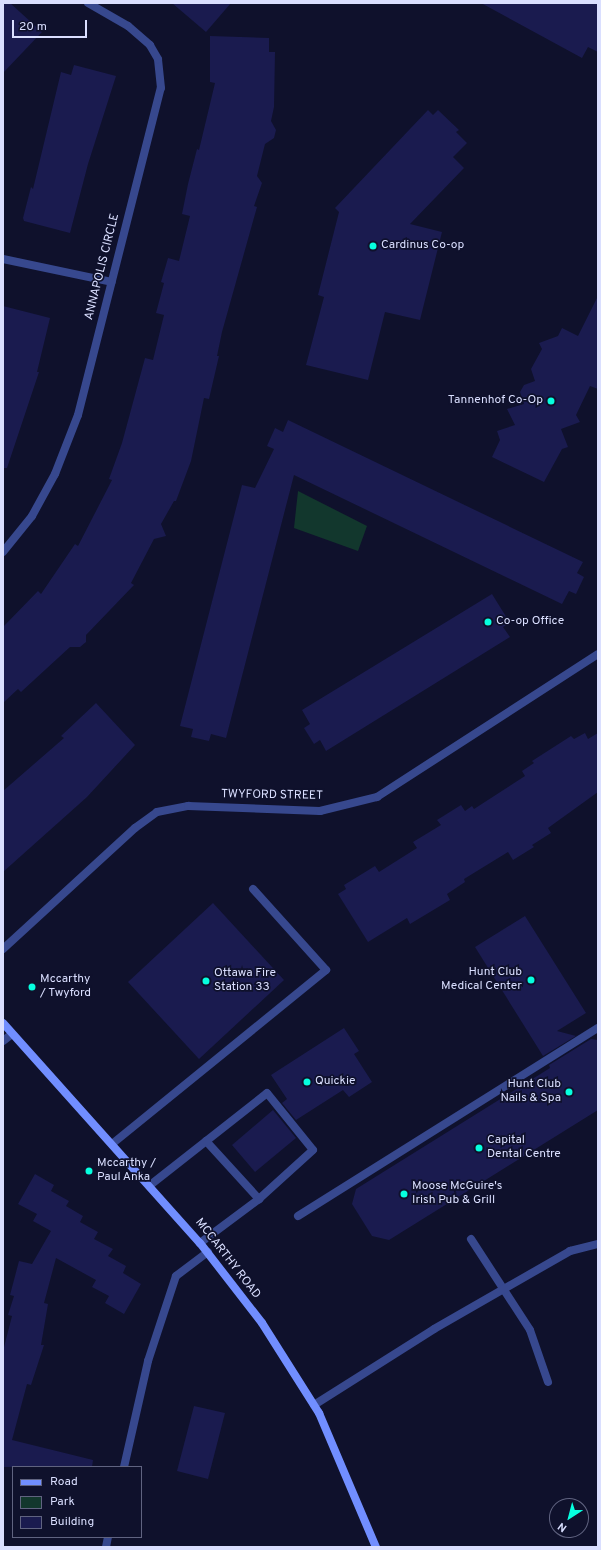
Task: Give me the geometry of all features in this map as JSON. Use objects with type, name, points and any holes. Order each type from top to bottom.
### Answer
[{"type":"street","name":"ANNAPOLIS CIRCLE","points":[[3,552],[32,516],[67,447],[78,415],[161,88],[158,59],[150,45],[128,26],[88,3]]},
{"type":"street","points":[[3,260],[112,282]]},
{"type":"street","name":"TWYFORD STREET","points":[[3,949],[135,828],[157,812],[188,806],[320,811],[377,797],[598,654]]},
{"type":"street","points":[[112,1144],[326,970],[253,889]]},
{"type":"street","name":"MCCARTHY ROAD","points":[[3,1023],[148,1186],[200,1242],[262,1323],[314,1405],[360,1504],[376,1547]]},
{"type":"street","points":[[298,1216],[598,1028]]},
{"type":"street","points":[[3,1041],[12,1034]]},
{"type":"street","points":[[148,1186],[267,1093],[313,1150],[259,1199],[200,1242]]},
{"type":"street","points":[[206,1140],[259,1199]]},
{"type":"street","points":[[471,1239],[530,1330],[548,1382]]},
{"type":"street","points":[[314,1405],[434,1329],[570,1251],[598,1244]]},
{"type":"street","points":[[124,1466],[148,1361],[176,1276],[208,1252]]},
{"type":"green space","points":[[298,491],[367,526],[358,551],[294,528]]},
{"type":"building","points":[[3,3],[10,3],[42,32],[3,73]]},
{"type":"building","points":[[172,3],[231,3],[206,32]]},
{"type":"building","points":[[481,3],[598,3],[598,52],[588,47],[582,58]]},
{"type":"building","points":[[210,36],[269,38],[269,52],[275,52],[274,107],[271,121],[276,130],[274,138],[265,144],[257,176],[262,183],[254,206],[257,207],[222,332],[217,356],[219,356],[209,399],[204,398],[191,461],[176,501],[174,501],[161,524],[166,536],[154,539],[131,583],[134,585],[86,635],[86,642],[80,647],[70,647],[21,692],[18,689],[3,703],[3,627],[38,591],[41,594],[75,544],[78,546],[112,480],[109,479],[122,443],[145,358],[153,360],[164,315],[156,313],[164,283],[161,282],[168,258],[179,261],[190,216],[182,214],[188,184],[197,149],[199,150],[215,83],[210,82]]},
{"type":"building","points":[[74,65],[116,76],[88,164],[70,233],[24,221],[23,218],[31,187],[33,189],[61,72],[71,75]]},
{"type":"building","name":"Cardinus Co-op","points":[[428,110],[433,115],[438,110],[459,130],[456,132],[467,143],[453,157],[464,168],[410,224],[442,232],[420,320],[385,312],[368,380],[306,365],[324,297],[318,295],[339,212],[335,208]]},
{"type":"building","name":"Tannenhof Co-Op","points":[[598,296],[598,389],[590,386],[576,415],[580,422],[561,429],[568,447],[562,449],[544,482],[492,457],[500,440],[497,431],[515,425],[507,409],[524,404],[520,392],[524,385],[535,381],[531,369],[542,349],[539,343],[558,336],[562,328],[578,336]]},
{"type":"building","points":[[3,306],[50,318],[37,372],[39,372],[7,468],[3,468]]},
{"type":"building","points":[[288,420],[583,562],[577,573],[584,577],[576,594],[569,591],[562,604],[294,475],[226,738],[211,734],[209,741],[191,737],[193,729],[180,726],[242,485],[255,488],[274,449],[267,446],[275,428],[283,432]]},
{"type":"building","points":[[492,594],[510,623],[503,627],[510,637],[326,751],[320,740],[314,744],[304,728],[310,724],[302,710]]},
{"type":"building","points":[[96,703],[135,745],[87,797],[3,872],[3,791],[64,738],[61,736]]},
{"type":"building","points":[[585,733],[588,739],[598,733],[598,792],[548,828],[551,833],[532,845],[534,847],[513,860],[508,852],[464,879],[465,882],[447,894],[450,900],[410,924],[407,918],[368,942],[338,894],[346,889],[344,885],[375,866],[379,872],[417,848],[413,842],[441,825],[437,820],[461,805],[465,811],[472,806],[474,809],[525,776],[522,771],[534,763],[532,761],[571,736],[574,739]]},
{"type":"building","name":"Ottawa Fire Station 33","points":[[213,903],[284,980],[199,1059],[128,982]]},
{"type":"building","name":"Hunt Club Medical Center","points":[[525,916],[586,1013],[557,1031],[576,1036],[543,1056],[475,947]]},
{"type":"building","points":[[344,1028],[359,1051],[354,1054],[372,1082],[349,1097],[343,1090],[296,1120],[282,1103],[287,1099],[271,1075]]},
{"type":"building","points":[[591,1039],[598,1040],[598,1110],[389,1240],[372,1236],[352,1204],[356,1189],[550,1068],[549,1065]]},
{"type":"building","points":[[273,1110],[296,1138],[255,1172],[232,1145]]},
{"type":"building","points":[[35,1174],[54,1185],[51,1191],[69,1201],[66,1206],[83,1216],[80,1222],[98,1232],[94,1239],[113,1249],[108,1256],[126,1266],[123,1273],[141,1284],[124,1314],[105,1303],[109,1296],[92,1287],[96,1280],[56,1258],[44,1303],[48,1304],[41,1345],[44,1345],[31,1385],[27,1384],[12,1440],[93,1460],[92,1466],[3,1467],[3,1351],[12,1316],[8,1315],[14,1296],[10,1295],[19,1261],[32,1264],[51,1231],[33,1221],[37,1214],[18,1204]]},
{"type":"building","points":[[194,1406],[225,1413],[208,1479],[177,1471]]},
{"type":"place","name":"Cardinus Co-op","points":[[373,246]]},
{"type":"place","name":"Tannenhof Co-Op","points":[[551,401]]},
{"type":"place","name":"Co-op Office","points":[[488,622]]},
{"type":"place","name":"Hunt Club Medical Center","points":[[531,980]]},
{"type":"place","name":"Ottawa Fire Station 33","points":[[206,981]]},
{"type":"place","name":"Mccarthy / Twyford","points":[[32,987]]},
{"type":"place","name":"Quickie","points":[[307,1082]]},
{"type":"place","name":"Hunt Club Nails & Spa","points":[[569,1092]]},
{"type":"place","name":"Capital Dental Centre","points":[[479,1148]]},
{"type":"place","name":"Mccarthy / Paul Anka","points":[[89,1171]]},
{"type":"place","name":"Moose McGuire's Irish Pub & Grill","points":[[404,1194]]}]
